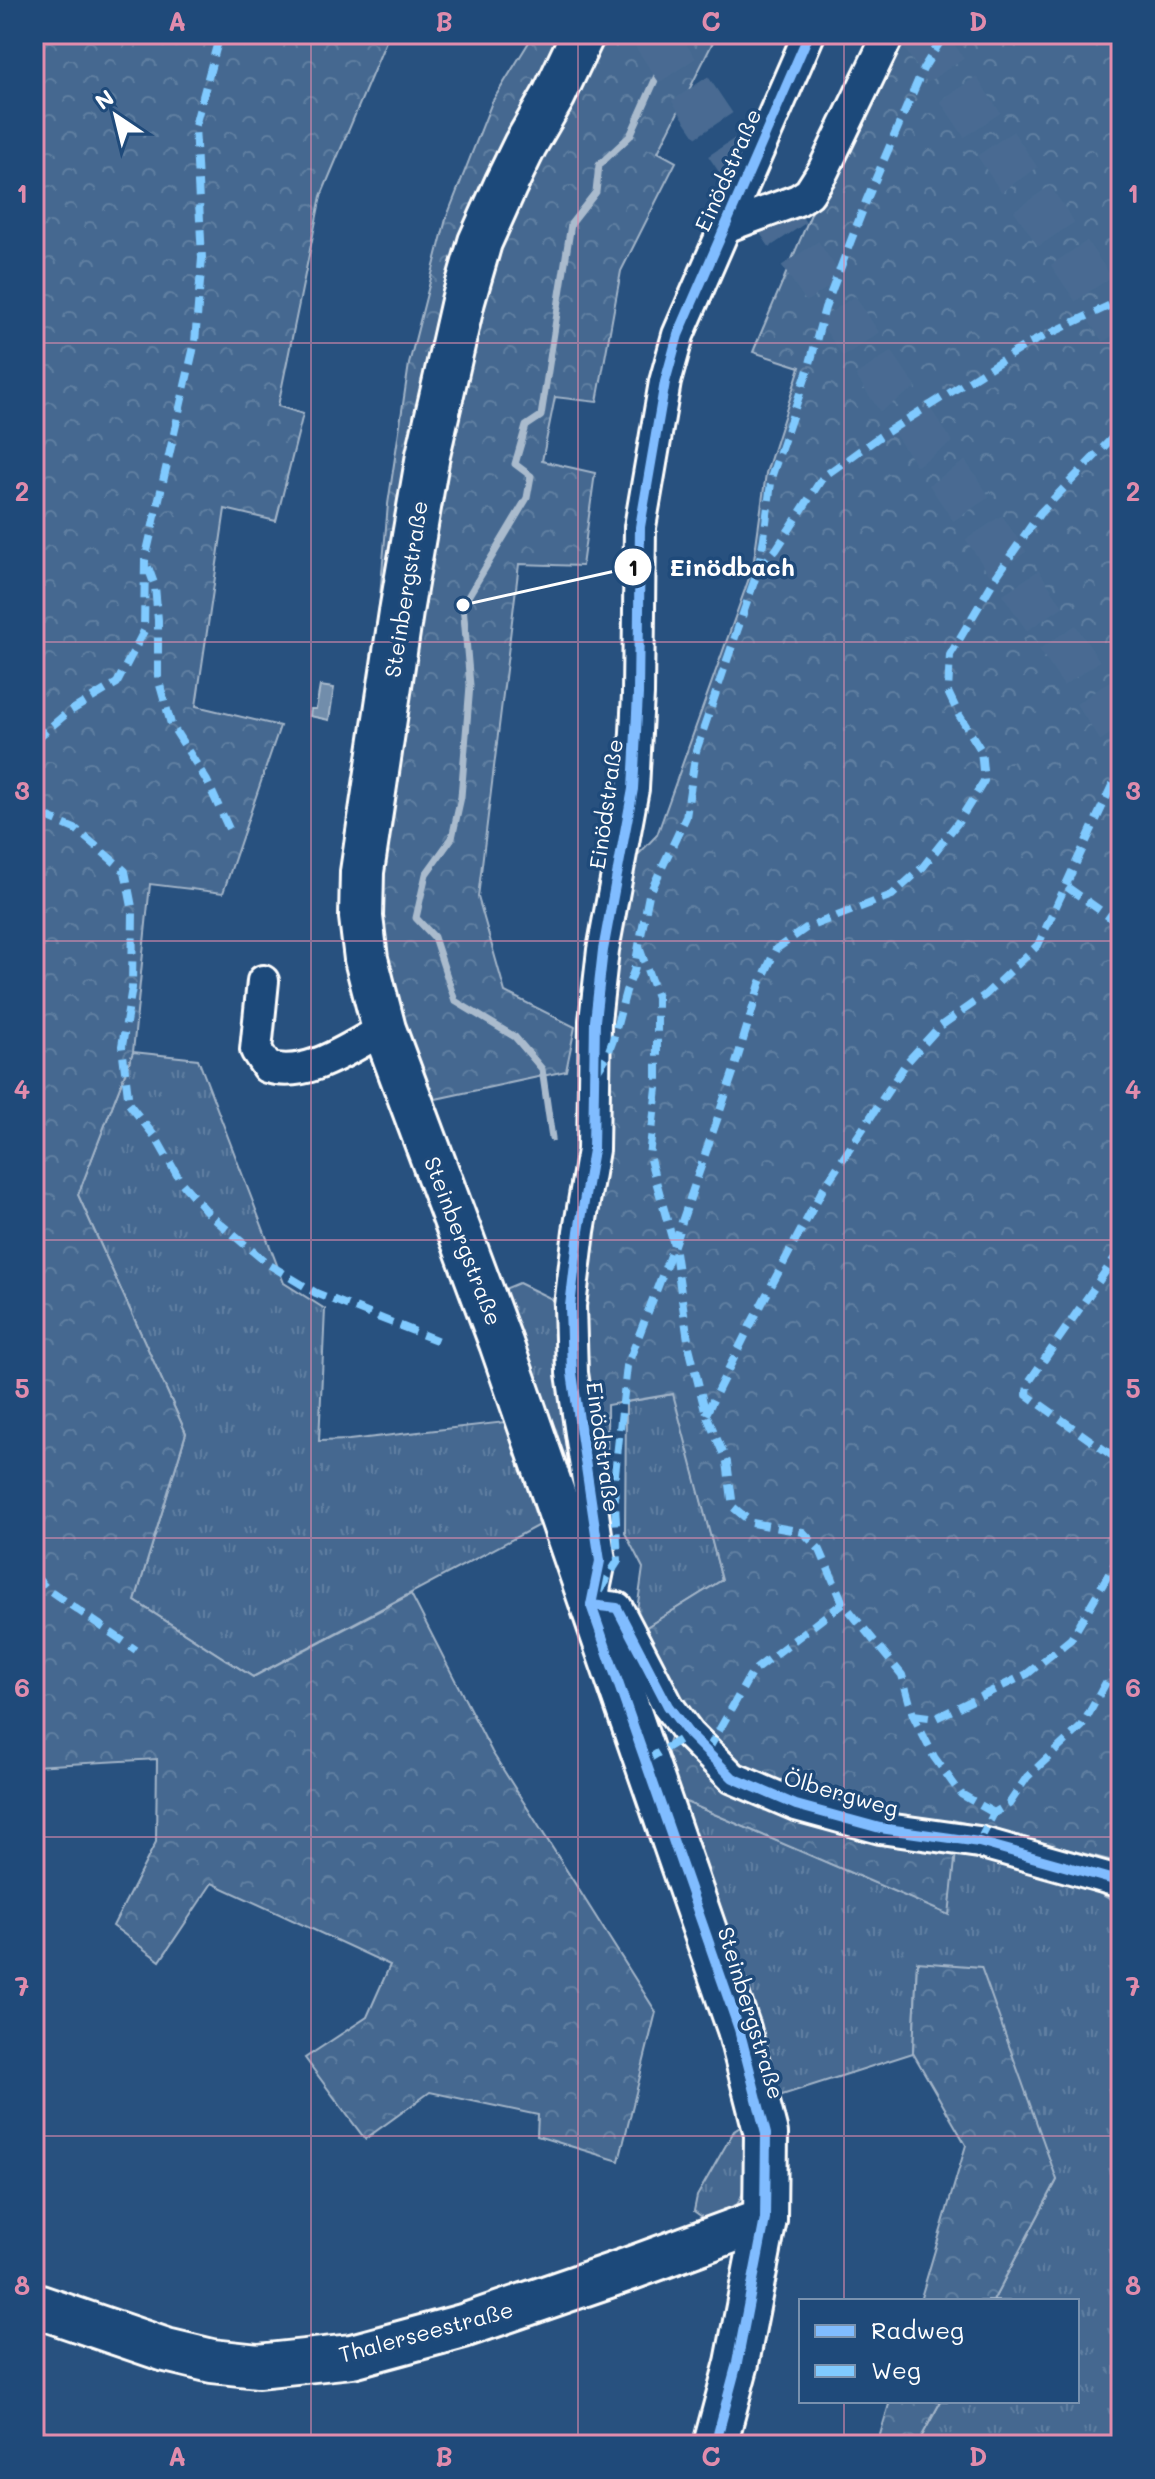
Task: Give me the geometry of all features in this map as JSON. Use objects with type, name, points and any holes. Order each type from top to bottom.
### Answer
[{"type":"main road","name":"Steinbergstraße","points":[[583,34],[554,95],[525,145],[480,242],[463,301],[428,455],[399,627],[362,872],[361,917],[366,959],[384,1029],[501,1343],[743,2042],[766,2134],[765,2219],[737,2363],[715,2445]]},
{"type":"main road","name":"Thalerseestraße","points":[[34,2305],[166,2350],[212,2361],[258,2366],[352,2356],[463,2326],[765,2219]]},
{"type":"street","name":"Einödstraße","points":[[591,1605],[600,1561],[572,1373],[570,1306],[593,1150],[596,1007],[603,950],[633,789],[638,694],[640,527],[665,382],[678,335],[809,34]]},
{"type":"street","points":[[725,227],[809,193],[823,171],[889,34]]},
{"type":"street","points":[[263,981],[256,1050],[267,1067],[281,1071],[312,1067],[384,1029]]},
{"type":"street","name":"Ölbergweg","points":[[591,1605],[617,1608],[668,1706],[689,1734],[733,1778],[796,1805],[880,1828],[979,1842],[1121,1882]]},
{"type":"green space","points":[[34,34],[389,34],[321,196],[278,406],[303,414],[276,521],[225,509],[196,706],[280,726],[223,893],[150,884],[133,1052],[78,1195],[186,1433],[135,1601],[253,1677],[411,1594],[492,1752],[656,2012],[619,2161],[537,2136],[538,2115],[430,2092],[365,2139],[305,2058],[367,2017],[390,1965],[212,1883],[160,1961],[113,1926],[156,1842],[157,1759],[34,1766]]},
{"type":"green space","points":[[534,34],[569,34],[533,105],[374,666],[388,504],[409,364],[446,219],[492,102]]},
{"type":"green space","points":[[603,34],[717,34],[658,152],[676,162],[621,271],[597,402],[555,397],[542,461],[595,473],[582,566],[519,564],[478,897],[505,992],[575,1027],[566,1071],[431,1100],[395,998],[382,932],[381,870],[429,518],[498,237]]},
{"type":"green space","points":[[896,34],[1121,34],[1121,1863],[953,1820],[956,1851],[949,1915],[679,1799],[664,1755],[682,1701],[640,1631],[722,1580],[673,1394],[607,1405],[608,1544],[578,1309],[602,1037],[633,860],[657,835],[753,567],[766,473],[800,367],[753,352],[816,202]]},
{"type":"green space","points":[[133,1052],[198,1059],[284,1283],[325,1309],[319,1441],[505,1422],[539,1525],[253,1677],[135,1601],[186,1433],[78,1195]]},
{"type":"green space","points":[[519,1283],[552,1299],[583,1526],[502,1290]]},
{"type":"green space","points":[[674,1394],[722,1580],[640,1631],[636,1617],[643,1568],[625,1533],[626,1402]]},
{"type":"green space","points":[[679,1799],[948,1914],[956,1851],[1067,1876],[1121,1905],[1121,2445],[917,2445],[940,2403],[1079,2403],[1079,2299],[994,2299],[1057,2180],[917,1963],[913,2053],[779,2096]]},
{"type":"green space","points":[[917,1962],[981,1967],[1057,2180],[994,2299],[921,2299],[966,2145],[913,2053]]},
{"type":"green space","points":[[742,2126],[749,2162],[744,2190],[731,2212],[722,2219],[709,2222],[694,2211],[697,2196],[734,2131]]},
{"type":"green space","points":[[889,2403],[940,2403],[917,2445],[877,2445]]},
{"type":"shaded area","points":[[320,686],[334,688],[329,720],[310,716],[311,709],[316,709]]},
{"type":"waterway","points":[[552,1138],[542,1069],[515,1037],[455,1001],[434,937],[416,918],[426,874],[452,838],[461,797],[470,685],[463,605],[527,498],[531,476],[515,464],[526,426],[541,416],[571,224],[596,192],[599,165],[630,136],[660,69],[669,34]]},
{"type":"tunnel","points":[[653,34],[1121,732]]},
{"type":"tunnel","points":[[921,34],[1121,330]]},
{"type":"marked path","points":[[34,741],[67,713],[117,683],[144,631],[145,560],[195,342],[202,258],[195,126],[220,34]]},
{"type":"marked path","points":[[597,1071],[613,1040],[634,971],[649,895],[686,817],[696,751],[758,570],[772,475],[809,367],[825,308],[867,199],[923,69],[945,34]]},
{"type":"marked path","points":[[758,570],[776,550],[823,477],[879,437],[1026,345],[1121,300]]},
{"type":"marked path","points":[[599,1591],[618,1561],[614,1483],[627,1366],[674,1245],[760,984],[776,949],[806,928],[892,895],[923,867],[959,821],[984,781],[981,750],[948,692],[950,655],[996,577],[1040,513],[1121,429]]},
{"type":"marked path","points":[[148,567],[155,586],[158,678],[171,724],[207,781],[229,829]]},
{"type":"marked path","points":[[706,1414],[823,1189],[907,1062],[939,1027],[985,995],[1038,945],[1121,766]]},
{"type":"marked path","points":[[34,795],[37,813],[77,830],[125,871],[133,912],[132,988],[122,1046],[129,1104],[156,1138],[181,1182],[211,1216],[268,1264],[316,1293],[444,1343]]},
{"type":"marked path","points":[[1067,887],[1111,918],[1121,918]]},
{"type":"marked path","points":[[639,947],[657,997],[657,1088],[649,1156],[674,1245],[689,1347],[706,1414],[727,1462],[733,1507],[752,1523],[803,1532],[820,1550],[843,1603],[902,1675],[913,1715],[934,1757],[961,1794],[994,1813]]},
{"type":"marked path","points":[[1121,1249],[1028,1383],[1027,1395],[1121,1462]]},
{"type":"marked path","points":[[913,1715],[936,1718],[1027,1674],[1071,1639],[1121,1553]]},
{"type":"marked path","points":[[34,1575],[46,1588],[136,1650]]},
{"type":"marked path","points":[[707,1752],[752,1672],[843,1603]]},
{"type":"marked path","points":[[979,1842],[994,1813],[1009,1804],[1027,1777],[1082,1726],[1110,1675],[1121,1670]]},
{"type":"marked path","points":[[645,1761],[689,1734]]},
{"type":"cycle path","points":[[591,1605],[600,1561],[572,1373],[570,1306],[593,1150],[595,1021],[603,950],[633,789],[638,694],[640,527],[665,382],[678,335],[809,34]]},
{"type":"cycle path","points":[[591,1605],[739,2029],[766,2134],[765,2219],[737,2363],[715,2445]]},
{"type":"cycle path","points":[[591,1605],[617,1608],[668,1706],[689,1734],[733,1778],[796,1805],[880,1828],[979,1842],[1121,1882]]},
{"type":"place","name":"Einödbach","points":[[463,605]]}]
